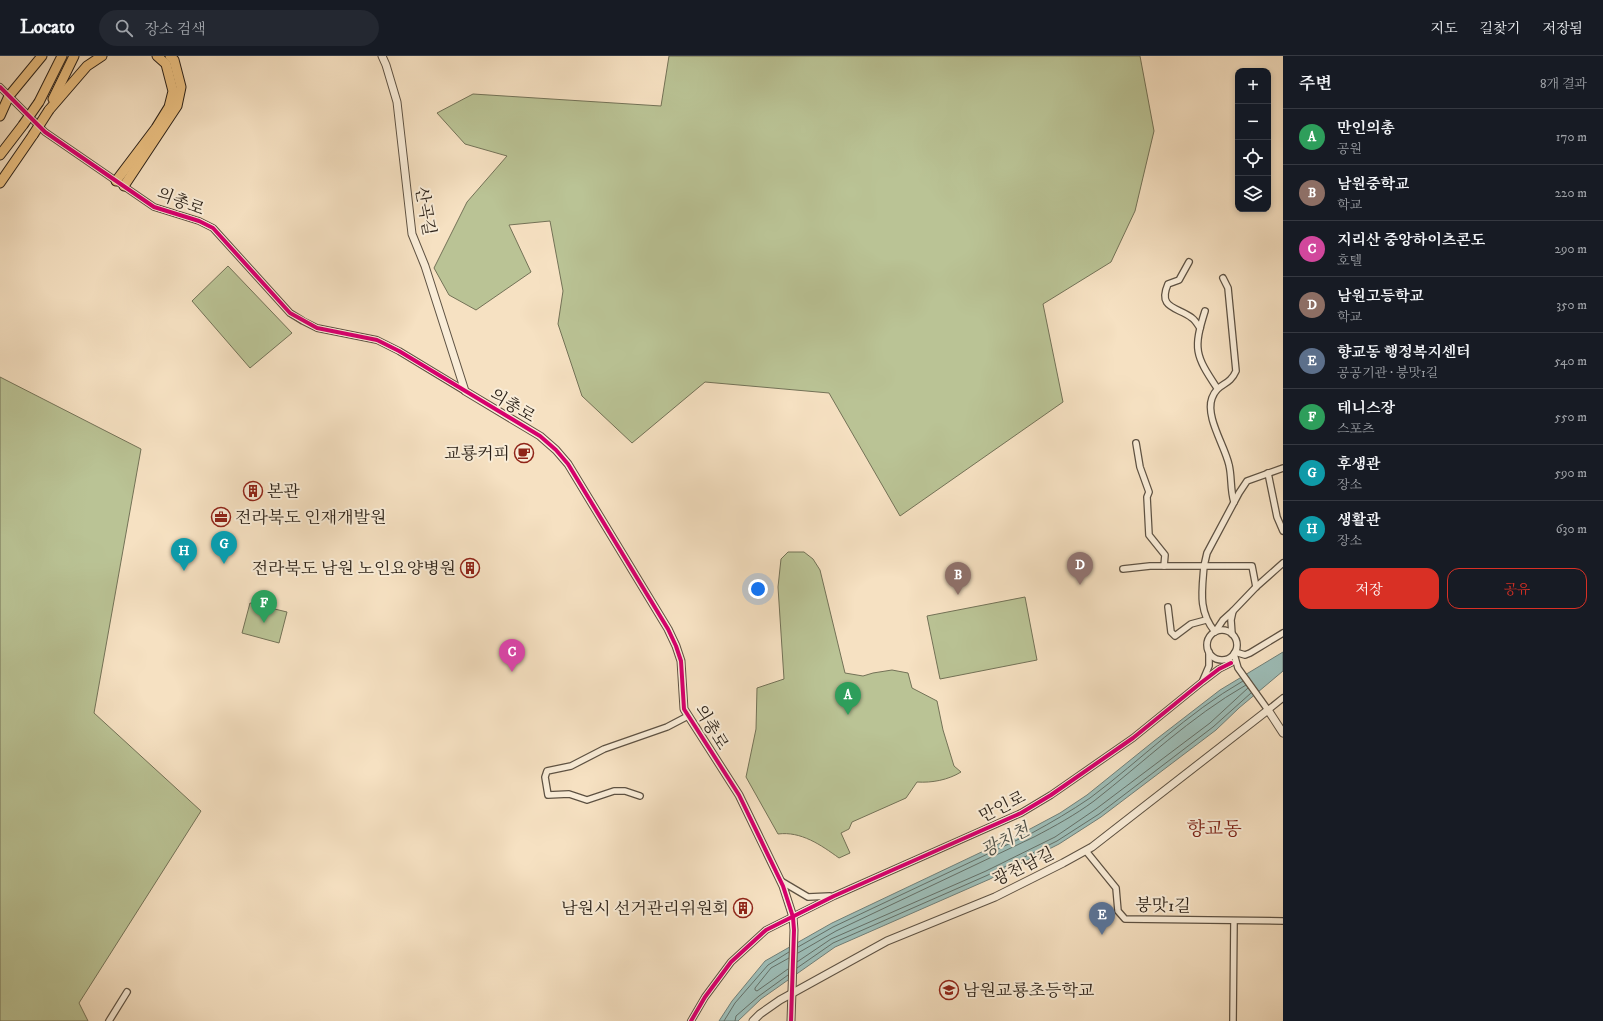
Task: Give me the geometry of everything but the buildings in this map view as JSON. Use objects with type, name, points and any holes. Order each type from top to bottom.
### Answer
[{"type":"highway","points":[[0,116],[9,96],[42,56]]},
{"type":"highway","points":[[0,154],[39,102],[62,56]]},
{"type":"highway","points":[[0,183],[49,110],[74,56]]},
{"type":"highway","points":[[49,110],[87,66],[102,56]]},
{"type":"highway","points":[[120,184],[169,107],[172,91],[166,64],[157,56]]},
{"type":"highway","points":[[120,184],[177,106],[181,87],[174,60],[170,56]]},
{"type":"street","name":"산곡길","points":[[382,56],[397,102],[412,234],[425,266],[465,391]]},
{"type":"street","name":"의총로","points":[[0,87],[45,132],[154,207],[199,221],[212,228],[290,313],[317,328],[377,340],[399,351],[540,436],[556,450],[568,464],[661,617],[676,646],[681,661],[684,709],[739,795],[780,880],[793,917],[792,990]]},
{"type":"street","points":[[1189,262],[1179,280],[1168,284],[1164,292],[1170,307],[1192,318],[1200,328]]},
{"type":"street","points":[[1223,278],[1228,288],[1236,372],[1233,379],[1217,388],[1212,399],[1211,413],[1230,466],[1231,491],[1234,502]]},
{"type":"street","points":[[1205,311],[1197,346],[1200,359],[1217,388]]},
{"type":"street","points":[[1136,443],[1140,467],[1149,492],[1147,497],[1149,535],[1164,555],[1164,566]]},
{"type":"street","points":[[1215,632],[1206,620],[1201,601],[1204,566],[1207,553],[1247,481],[1283,468]]},
{"type":"street","points":[[1268,473],[1277,517],[1283,531]]},
{"type":"street","points":[[1202,682],[1209,666],[1208,640],[1224,620],[1283,562]]},
{"type":"street","points":[[1123,569],[1164,566],[1252,566],[1256,587]]},
{"type":"street","points":[[1168,607],[1171,632],[1175,636],[1191,624],[1206,620]]},
{"type":"street","points":[[1232,634],[1231,620],[1233,611]]},
{"type":"street","points":[[1215,632],[1226,630],[1232,634],[1237,641],[1235,651],[1238,668]]},
{"type":"street","points":[[1219,669],[1224,659],[1235,651],[1254,651],[1283,632]]},
{"type":"street","points":[[1209,652],[1213,657],[1224,659],[1238,668],[1283,733]]},
{"type":"street","name":"만인로","points":[[691,1021],[715,982],[731,962],[766,930],[834,896],[1015,816],[1045,799],[1133,738],[1202,682],[1219,669],[1231,663]]},
{"type":"street","name":"광천남길","points":[[753,1021],[792,990],[887,941],[995,897],[1086,850],[1266,708],[1283,698]]},
{"type":"street","points":[[640,796],[625,791],[605,793],[587,800],[569,794],[548,795],[545,776],[547,771],[571,766],[604,749],[667,727],[688,716]]},
{"type":"street","name":"붕맛1길","points":[[1086,850],[1116,888],[1118,911],[1125,919],[1283,921]]},
{"type":"street","points":[[780,880],[808,897],[818,898],[834,896]]},
{"type":"street","points":[[1234,921],[1234,1021]]},
{"type":"street","points":[[791,1021],[792,990]]},
{"type":"street","points":[[109,1021],[127,992]]},
{"type":"green space","points":[[669,56],[1140,56],[1154,131],[1135,211],[1111,262],[1043,304],[1063,402],[900,516],[829,393],[705,382],[632,443],[582,396],[558,324],[563,291],[550,221],[509,225],[531,272],[476,310],[449,295],[434,268],[467,202],[507,156],[465,144],[437,113],[473,94],[661,106]]},
{"type":"green space","points":[[228,266],[292,333],[250,368],[192,301]]},
{"type":"green space","points":[[0,377],[141,449],[94,713],[201,811],[79,1003],[88,1021],[0,1021]]},
{"type":"green space","points":[[788,552],[804,552],[813,559],[820,570],[845,673],[863,676],[892,670],[908,673],[912,688],[937,701],[943,730],[954,766],[961,772],[940,780],[917,782],[906,798],[852,822],[849,829],[841,833],[850,853],[839,858],[825,848],[803,837],[778,834],[746,777],[756,729],[757,688],[784,679],[778,587],[781,559]]},
{"type":"green space","points":[[1025,597],[1037,660],[940,679],[927,616]]},
{"type":"green space","points":[[250,603],[287,612],[279,643],[242,633]]},
{"type":"water","points":[[1283,652],[1283,671],[1239,708],[1216,730],[1101,817],[1059,844],[990,879],[835,947],[761,999],[738,1021],[719,1021],[732,1001],[765,961],[832,923],[1030,829],[1060,813],[1087,795],[1220,690]]},
{"type":"cycle path","points":[[0,87],[45,132],[154,207],[199,221],[213,228],[290,313],[317,328],[377,340],[399,351],[540,436],[556,450],[568,464],[668,629],[681,661],[684,709],[739,795],[783,886],[793,917],[794,930],[791,1021]]},
{"type":"cycle path","points":[[691,1021],[705,997],[731,962],[766,930],[834,896],[1021,813],[1051,795],[1133,738],[1202,682],[1219,669],[1231,663]]},
{"type":"place","name":"교룡커피","points":[[524,453]]},
{"type":"place","name":"본관","points":[[253,491]]},
{"type":"place","name":"전라북도 인재개발원","points":[[221,517]]},
{"type":"place","name":"후생관","points":[[224,564]]},
{"type":"place","name":"전라북도 남원 노인요양병원","points":[[470,568]]},
{"type":"place","name":"생활관","points":[[184,571]]},
{"type":"place","name":"남원고등학교","points":[[1080,585]]},
{"type":"place","name":"남원중학교","points":[[958,595]]},
{"type":"place","name":"테니스장","points":[[264,623]]},
{"type":"place","name":"지리산 중앙하이츠콘도","points":[[512,672]]},
{"type":"place","name":"만인의총","points":[[848,715]]},
{"type":"place","name":"남원시 선거관리위원회","points":[[743,908]]},
{"type":"place","name":"향교동 행정복지센터","points":[[1102,935]]},
{"type":"place","name":"남원교룡초등학교","points":[[949,990]]},
{"type":"district","name":"향교동","points":[[1214,828]]},
{"type":"water label","name":"광치천","points":[[1005,840]]}]
